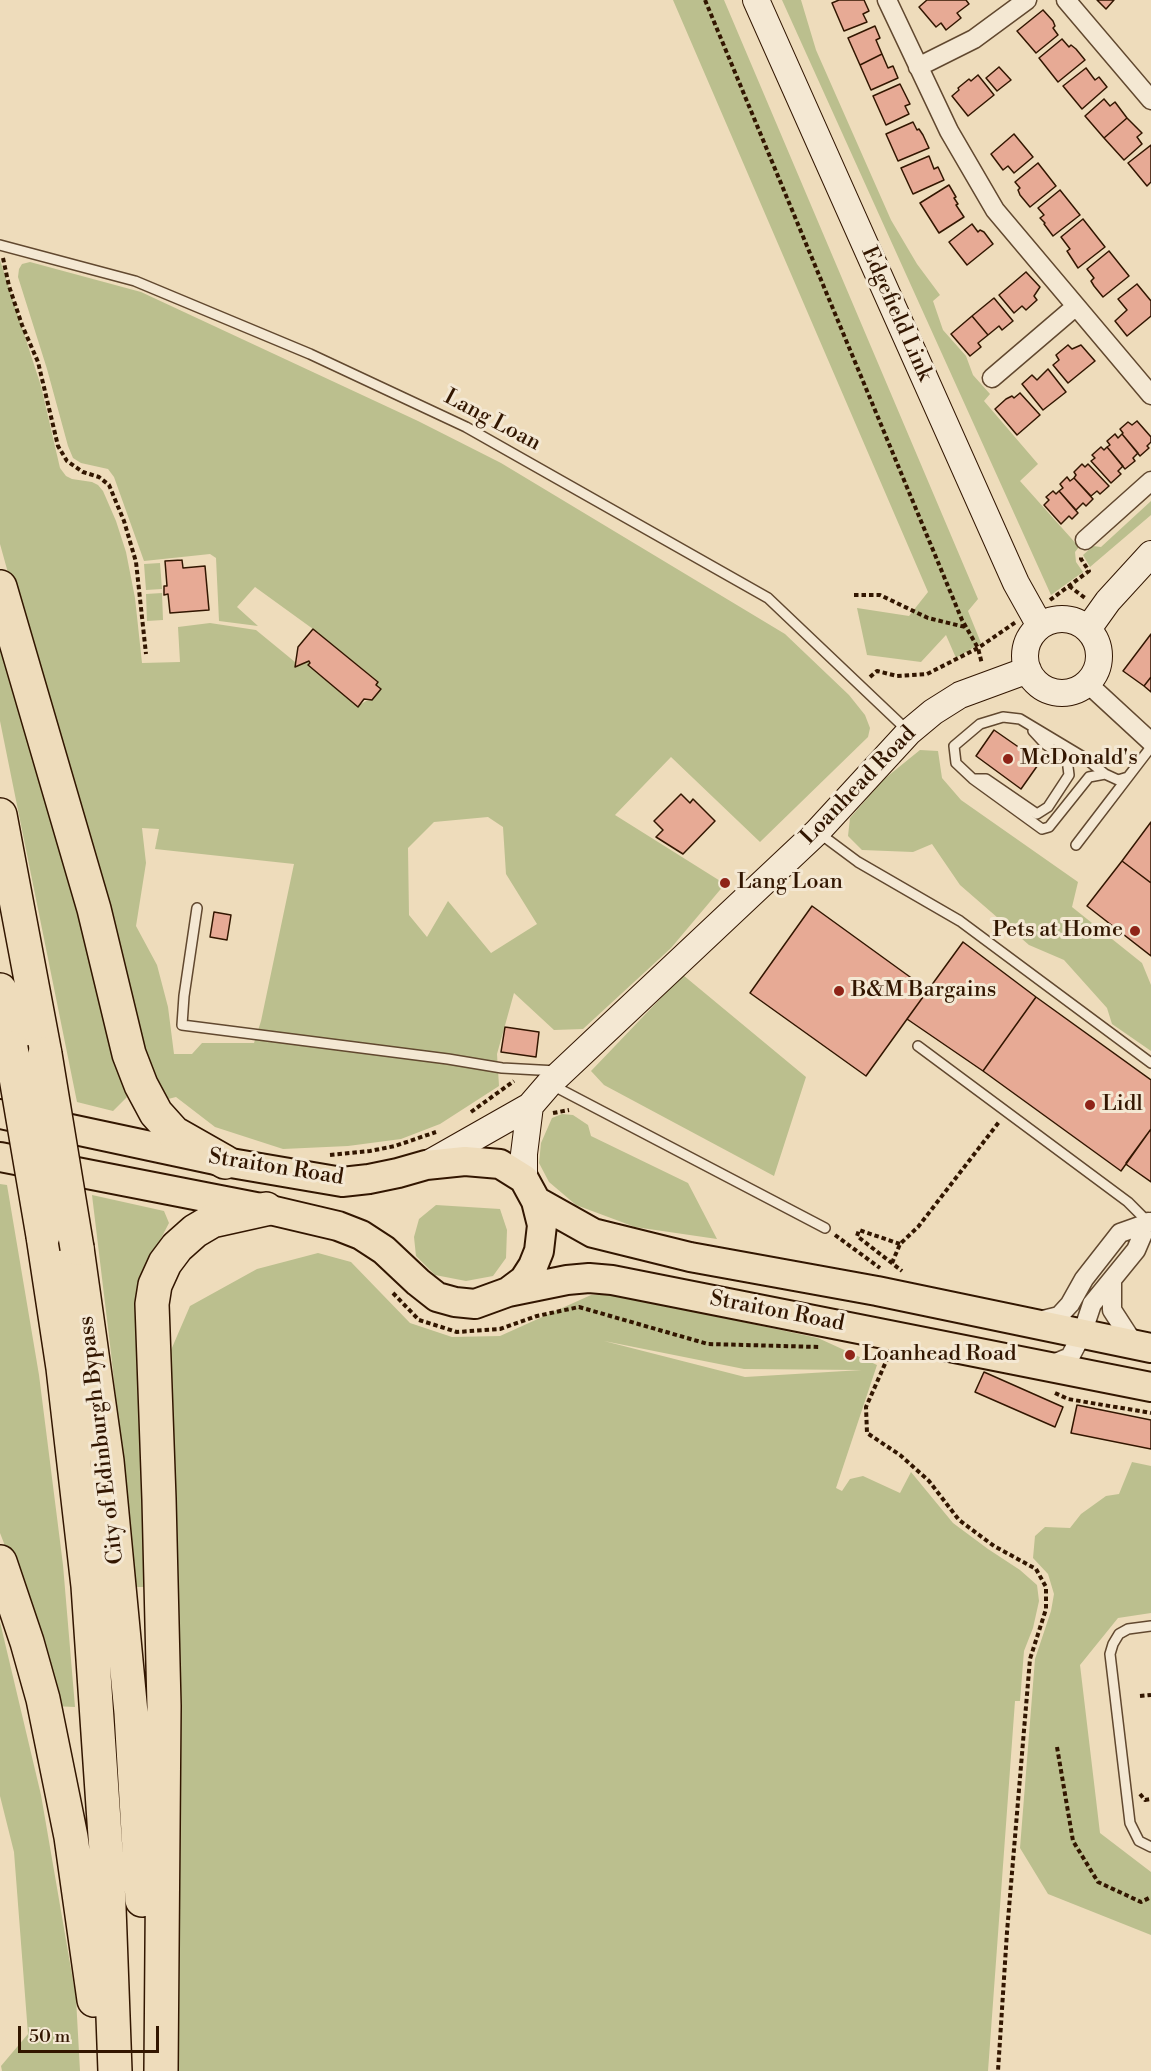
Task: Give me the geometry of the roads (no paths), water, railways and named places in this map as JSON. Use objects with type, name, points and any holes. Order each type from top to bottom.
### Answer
[{"type":"highway","points":[[0,587],[94,909],[129,1053],[141,1085],[156,1113],[174,1133],[225,1162]]},
{"type":"highway","name":"City of Edinburgh Bypass","points":[[0,814],[45,1054],[77,1248],[107,1461],[131,1713],[141,1879],[147,2071]]},
{"type":"highway","name":"City of Edinburgh Bypass","points":[[0,990],[43,1236],[63,1368],[88,1586],[108,1880],[115,2071]]},
{"type":"highway","points":[[161,2071],[164,1706],[152,1304],[155,1286],[165,1263],[177,1247],[195,1231],[212,1221],[266,1209]]},
{"type":"highway","points":[[0,1562],[27,1642],[43,1699],[71,1837],[94,2000],[99,2071]]},
{"type":"main road","name":"Edgefield Link","points":[[756,0],[1016,583],[1041,612]]},
{"type":"main road","points":[[1088,629],[1108,601],[1151,554]]},
{"type":"main road","points":[[1041,612],[1052,620],[1065,619],[1077,622],[1088,629],[1094,637],[1099,656],[1098,666],[1087,683],[1078,689],[1066,693],[1043,688],[1028,670],[1025,658],[1026,646],[1041,612]]},
{"type":"main road","name":"Loanhead Road","points":[[426,1165],[530,1106],[556,1078],[817,832],[909,732],[933,712],[960,695],[1028,670]]},
{"type":"main road","points":[[530,1106],[524,1154],[530,1190]]},
{"type":"main road","name":"Straiton Road","points":[[0,1114],[225,1162],[342,1182],[378,1178],[426,1165],[465,1161],[500,1164],[530,1190],[592,1233],[690,1257],[877,1291],[1028,1323],[1074,1330],[1142,1346]]},
{"type":"main road","name":"Straiton Road","points":[[0,1156],[266,1209],[338,1226],[362,1235],[384,1250],[437,1297],[455,1302],[475,1304],[508,1292],[567,1280],[612,1280],[1151,1387]]},
{"type":"main road","name":"Straiton Road","points":[[508,1292],[524,1280],[538,1251],[542,1225],[530,1190]]},
{"type":"street","points":[[887,0],[949,131],[995,210],[1151,395]]},
{"type":"street","points":[[918,67],[974,39],[1027,0]]},
{"type":"street","points":[[1066,0],[1151,100]]},
{"type":"street","points":[[992,378],[1075,307]]},
{"type":"street","points":[[1085,540],[1151,481]]},
{"type":"street","points":[[1087,683],[1151,742]]},
{"type":"street","points":[[1150,1221],[1136,1250],[1074,1330],[1079,1356],[1086,1360],[1151,1373]]},
{"type":"street","points":[[1047,1366],[1070,1357],[1084,1279],[1120,1233],[1150,1221]]},
{"type":"street","points":[[1112,1280],[1112,1310],[1142,1346]]},
{"type":"lane","name":"Lang Loan","points":[[0,245],[135,281],[310,354],[466,427],[768,598],[909,732]]},
{"type":"lane","points":[[1106,774],[1089,777],[1049,827],[1042,829],[956,763],[954,746],[980,723],[1003,717],[1020,719],[1085,758],[1106,774],[1118,780],[1128,777]]},
{"type":"lane","points":[[974,779],[986,779],[1037,814],[1048,807],[1069,775],[1067,759],[1045,744],[1026,722]]},
{"type":"lane","points":[[1076,845],[1151,747]]},
{"type":"lane","points":[[817,832],[858,862],[960,921],[1151,1063]]},
{"type":"lane","points":[[197,908],[182,1025],[525,1070],[556,1078],[825,1228]]},
{"type":"lane","points":[[918,1046],[1128,1202],[1150,1221]]},
{"type":"lane","points":[[1151,1626],[1128,1629],[1119,1634],[1110,1654],[1130,1823],[1139,1841],[1151,1847]]},
{"type":"place","name":"McDonald's","points":[[1008,759]]},
{"type":"place","name":"Lang Loan","points":[[725,883]]},
{"type":"place","name":"Pets at Home","points":[[1135,931]]},
{"type":"place","name":"B&M Bargains","points":[[839,991]]},
{"type":"place","name":"Lidl","points":[[1090,1105]]},
{"type":"place","name":"Loanhead Road","points":[[850,1355]]}]
